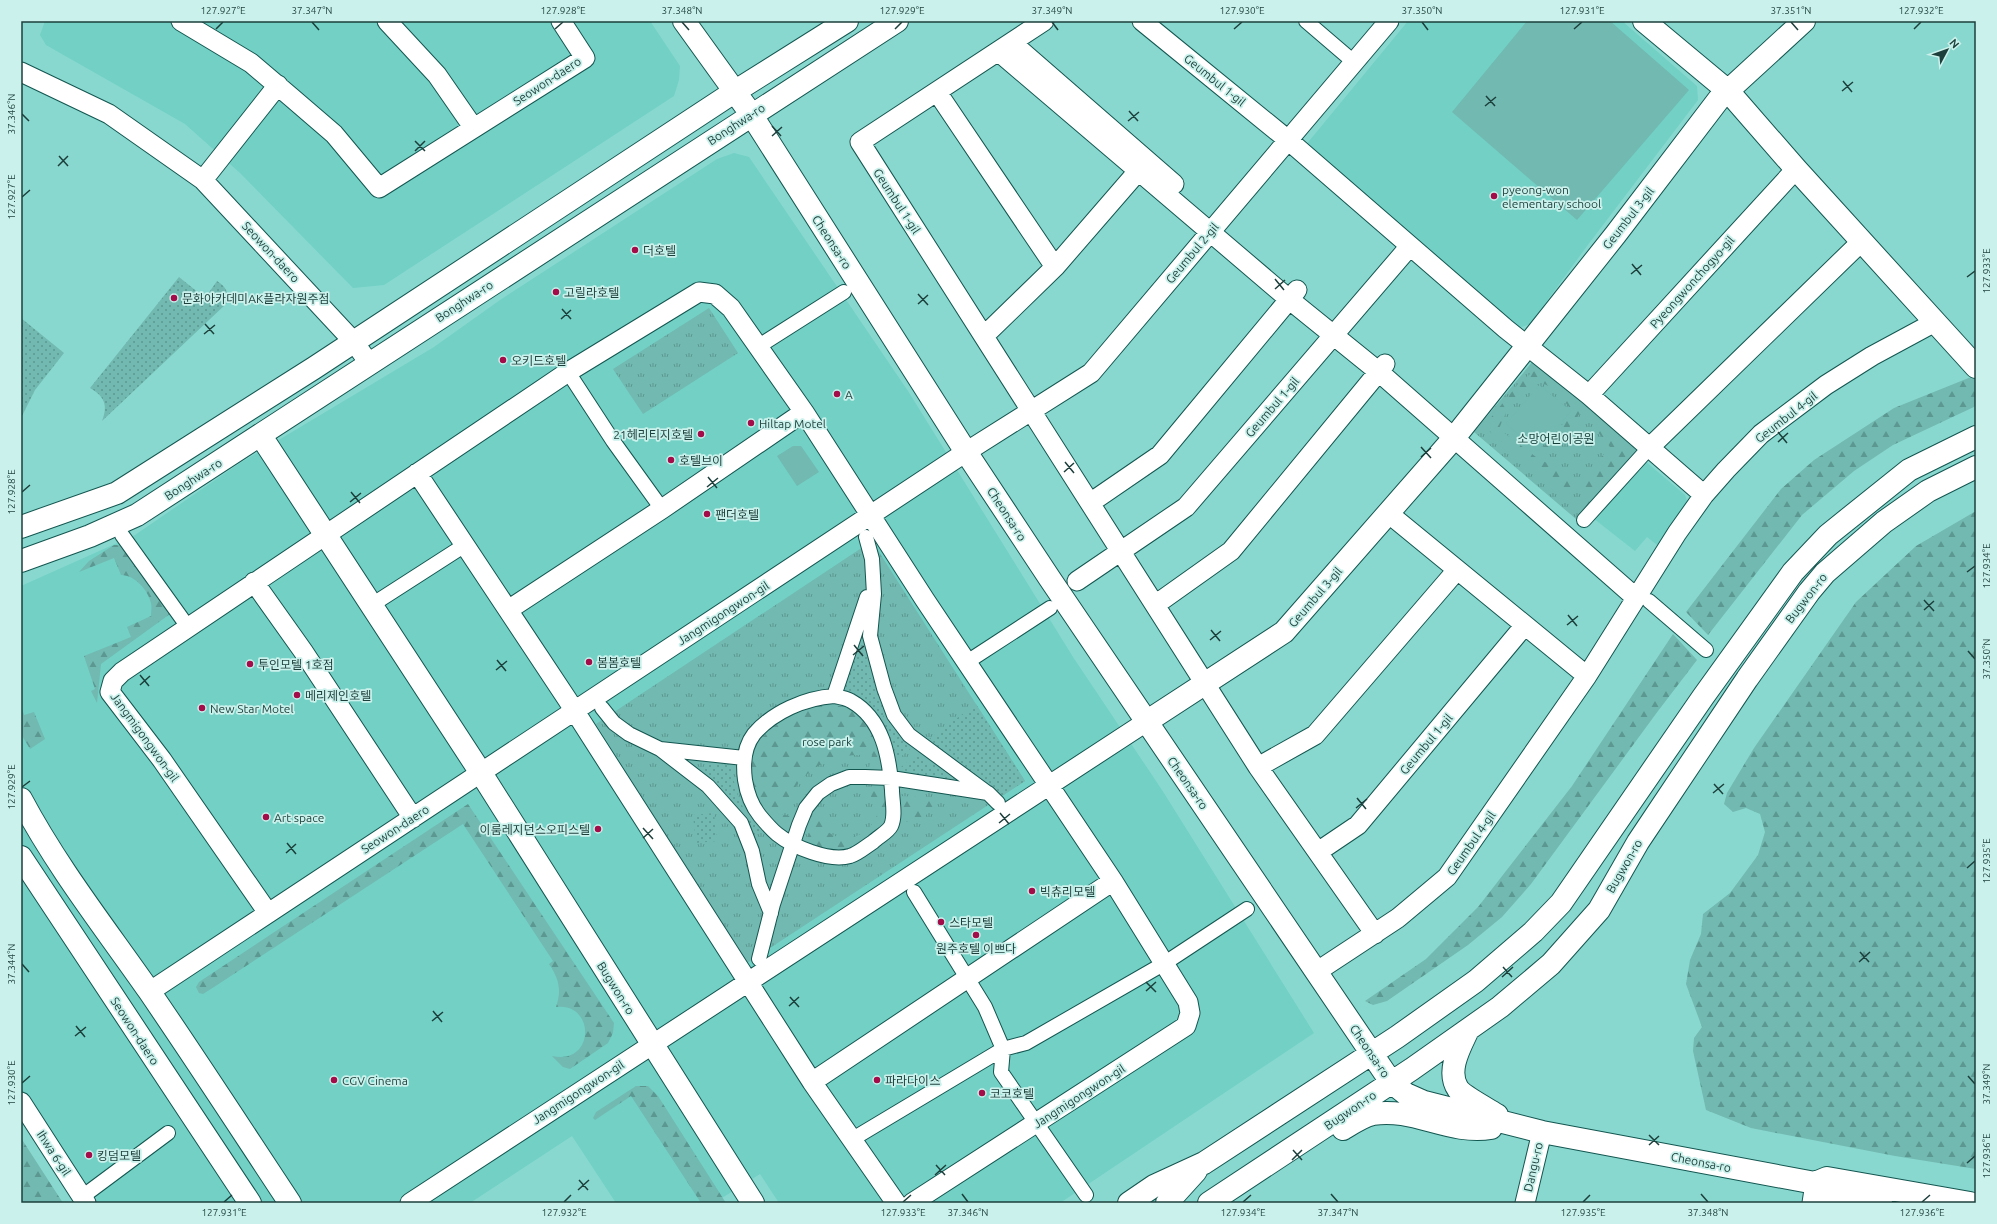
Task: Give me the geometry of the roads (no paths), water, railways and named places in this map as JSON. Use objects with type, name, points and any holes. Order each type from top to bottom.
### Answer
[{"type":"street","name":"Seowon-daero","points":[[181,21],[251,63],[278,85],[334,134],[379,188],[584,58],[561,21]]},
{"type":"street","points":[[387,21],[437,75],[473,127]]},
{"type":"street","points":[[684,21],[734,92]]},
{"type":"street","points":[[25,524],[118,493],[354,342],[734,92],[847,21]]},
{"type":"street","name":"Bonghwa-ro","points":[[21,560],[90,536],[137,515],[261,436],[369,363],[750,114],[897,21]]},
{"type":"street","name":"Geumbul 1-gil","points":[[1044,21],[860,142],[984,336],[1031,413],[1258,767],[1375,934]]},
{"type":"street","name":"Geumbul 1-gil","points":[[1142,21],[1288,140]]},
{"type":"street","points":[[1306,21],[1355,63]]},
{"type":"street","name":"Geumbul 2-gil","points":[[966,452],[1031,413],[1092,373],[1214,226],[1355,63],[1389,21]]},
{"type":"street","points":[[1644,21],[1728,91],[1796,169],[1976,367]]},
{"type":"street","name":"Geumbul 3-gil","points":[[1146,722],[1284,632],[1458,433],[1616,234],[1719,99],[1804,21]]},
{"type":"street","points":[[1006,47],[1294,295],[1458,433],[1706,650]]},
{"type":"street","name":"Seowon-daero","points":[[21,72],[109,114],[203,180],[354,342],[369,363]]},
{"type":"street","points":[[203,180],[278,85]]},
{"type":"street","name":"Cheonsa-ro","points":[[734,92],[750,114],[966,452],[1146,722],[1391,1082],[1406,1094],[1424,1102],[1509,1124],[1814,1193],[1823,1192],[1881,1203]]},
{"type":"street","points":[[937,92],[1055,267]]},
{"type":"street","points":[[1288,140],[1527,346],[1589,396],[1704,495]]},
{"type":"street","points":[[984,336],[1055,267],[1143,166]]},
{"type":"street","name":"Pyeongwonchogyo-gil","points":[[1589,396],[1796,169]]},
{"type":"street","points":[[1584,520],[1649,448],[1862,241]]},
{"type":"street","name":"Geumbul 1-gil","points":[[1077,581],[1186,507],[1410,246]]},
{"type":"street","name":"Jangmigongwon-gil","points":[[268,913],[162,760],[110,692],[113,681],[122,672],[254,582],[568,372],[699,292],[715,294],[731,308],[804,412],[872,515],[925,600],[1113,881],[1188,1002],[1190,1013],[1186,1026],[912,1203]]},
{"type":"street","points":[[759,346],[844,292]]},
{"type":"street","points":[[1090,503],[1160,455],[1294,295]]},
{"type":"street","name":"Geumbul 4-gil","points":[[1316,972],[1375,934],[1416,904],[1447,877],[1642,595],[1704,495],[1761,434],[1814,394],[1872,356],[1935,322]]},
{"type":"street","points":[[1155,605],[1231,551],[1382,368]]},
{"type":"street","points":[[568,372],[613,441],[662,509]]},
{"type":"street","points":[[508,610],[662,509],[804,412]]},
{"type":"street","points":[[261,436],[324,535],[481,773]]},
{"type":"street","name":"Bugwon-ro","points":[[1129,1203],[1154,1186],[1204,1163],[1372,1054],[1476,981],[1533,932],[1561,903],[1703,697],[1794,572],[1828,534],[1909,470],[1976,437]]},
{"type":"street","name":"Jangmigongwon-gil","points":[[481,773],[966,452]]},
{"type":"street","name":"Bugwon-ro","points":[[1208,1203],[1468,1030],[1500,1007],[1551,964],[1594,916],[1638,842],[1739,692],[1809,592],[1825,573],[1884,522],[1928,491],[1976,467]]},
{"type":"street","points":[[417,473],[574,711],[812,1082],[896,1203]]},
{"type":"street","points":[[1388,513],[1587,676]]},
{"type":"street","points":[[122,535],[188,627]]},
{"type":"street","points":[[759,959],[771,913],[806,808],[818,793],[831,784],[849,777],[891,778],[993,798],[908,735],[894,715],[884,688],[870,636],[874,594],[872,559],[866,537]]},
{"type":"street","points":[[381,599],[465,545]]},
{"type":"street","points":[[1258,767],[1315,735],[1457,570]]},
{"type":"street","points":[[834,696],[873,579]]},
{"type":"street","points":[[254,582],[303,651],[413,818]]},
{"type":"street","points":[[967,662],[1050,608]]},
{"type":"street","name":"Geumbul 1-gil","points":[[1318,852],[1358,825],[1525,625]]},
{"type":"street","points":[[834,696],[850,700],[864,711],[877,726],[888,755],[893,816],[890,827],[860,851],[849,856],[833,857],[794,845],[776,833],[759,814],[746,791],[743,769],[744,758],[754,735],[775,717],[799,704],[818,697],[834,696]]},
{"type":"street","points":[[602,708],[614,723],[628,734],[660,749],[708,786],[741,823],[752,851],[759,884],[771,913]]},
{"type":"street","name":"Jangmigongwon-gil","points":[[410,1203],[651,1044],[1146,722]]},
{"type":"street","points":[[660,749],[708,752],[744,758]]},
{"type":"street","name":"Seowon-daero","points":[[149,992],[481,773]]},
{"type":"street","name":"Bugwon-ro","points":[[481,773],[651,1044],[753,1203]]},
{"type":"street","points":[[21,799],[34,824],[65,871],[149,992],[290,1203]]},
{"type":"street","name":"Seowon-daero","points":[[21,857],[250,1203]]},
{"type":"street","points":[[812,1082],[967,977],[1113,881]]},
{"type":"street","points":[[914,892],[985,1007],[1003,1049],[1001,1072],[1086,1195]]},
{"type":"street","points":[[851,1140],[1003,1049],[1026,1043],[1165,963],[1247,909]]},
{"type":"street","points":[[1468,1030],[1456,1055],[1454,1079],[1459,1089],[1509,1124]]},
{"type":"street","name":"Ihwa 6-gil","points":[[21,1102],[84,1200]]},
{"type":"street","points":[[1234,1203],[1348,1126],[1372,1114],[1396,1113],[1445,1126],[1478,1130],[1509,1124]]},
{"type":"street","name":"Dangu-ro","points":[[1525,1203],[1542,1132]]},
{"type":"street","points":[[84,1200],[168,1133]]},
{"type":"street","name":"Bugwon-ro","points":[[1167,1203],[1204,1163]]},
{"type":"street","name":"Cheonsa-ro","points":[[1814,1193],[1827,1178],[1970,1203]]},
{"type":"place","name":"pyeong-won elementary school","points":[[1494,196]]},
{"type":"place","name":"더호텔","points":[[635,250]]},
{"type":"place","name":"고릴라호텔","points":[[556,292]]},
{"type":"place","name":"문화아카데미AK플라자원주점","points":[[174,298]]},
{"type":"place","name":"오키드호텔","points":[[503,360]]},
{"type":"place","name":"A","points":[[837,394]]},
{"type":"place","name":"Hiltap Motel","points":[[751,423]]},
{"type":"place","name":"21헤리티지호텔","points":[[701,434]]},
{"type":"place","name":"호텔브이","points":[[671,460]]},
{"type":"place","name":"팬더호텔","points":[[707,514]]},
{"type":"place","name":"봄봄호텔","points":[[589,662]]},
{"type":"place","name":"투인모텔 1호점","points":[[250,664]]},
{"type":"place","name":"메리제인호텔","points":[[297,695]]},
{"type":"place","name":"New Star Motel","points":[[202,708]]},
{"type":"place","name":"Art space","points":[[266,817]]},
{"type":"place","name":"이룸레지던스오피스텔","points":[[598,829]]},
{"type":"place","name":"빅츄리모텔","points":[[1032,891]]},
{"type":"place","name":"스타모텔","points":[[941,922]]},
{"type":"place","name":"원주호텔 이쁘다","points":[[976,935]]},
{"type":"place","name":"CGV Cinema","points":[[334,1080]]},
{"type":"place","name":"파라다이스","points":[[877,1080]]},
{"type":"place","name":"코코호텔","points":[[982,1093]]},
{"type":"place","name":"킹덤모텔","points":[[89,1155]]},
{"type":"park label","name":"소망어린이공원","points":[[1556,438]]},
{"type":"park label","name":"rose park","points":[[827,741]]}]
